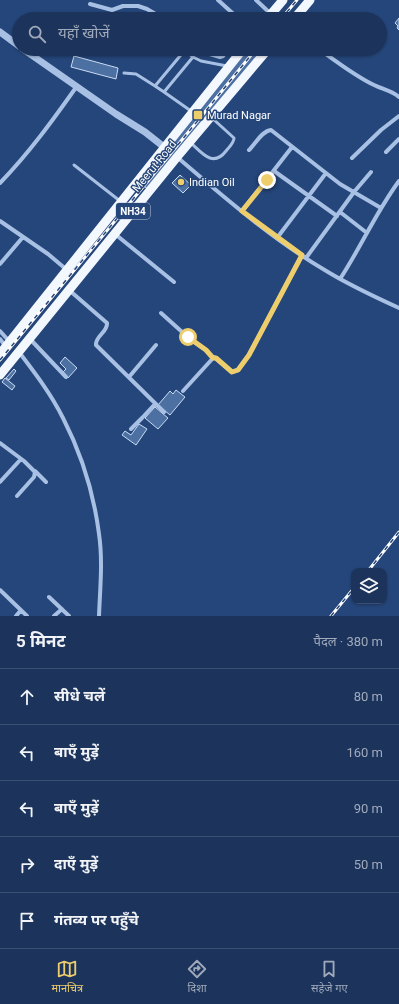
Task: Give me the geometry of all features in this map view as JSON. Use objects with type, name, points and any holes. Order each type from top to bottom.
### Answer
[{"type":"highway","points":[[272,12],[283,0]]},
{"type":"highway","points":[[300,12],[310,0]]},
{"type":"highway","name":"Meerut Road","points":[[5,348],[237,56]]},
{"type":"highway","name":"Meerut Road","points":[[0,375],[176,157],[262,56]]},
{"type":"highway","points":[[133,187],[144,197]]},
{"type":"street","points":[[218,0],[231,12]]},
{"type":"street","points":[[256,0],[266,12]]},
{"type":"street","points":[[90,4],[112,10],[122,6],[138,6],[152,12]]},
{"type":"street","points":[[0,32],[12,41]]},
{"type":"street","points":[[34,56],[116,114],[145,132],[164,147]]},
{"type":"street","points":[[329,56],[373,85],[399,97]]},
{"type":"street","points":[[0,183],[38,140],[77,86]]},
{"type":"street","points":[[352,158],[381,130],[399,116]]},
{"type":"street","points":[[249,150],[264,133],[269,130],[274,131],[326,173],[354,193],[381,208]]},
{"type":"street","points":[[386,152],[399,139]]},
{"type":"street","points":[[242,211],[292,147]]},
{"type":"street","points":[[176,157],[242,211],[306,258],[340,279],[399,308]]},
{"type":"street","points":[[274,171],[308,196],[368,233]]},
{"type":"street","points":[[306,258],[371,172]]},
{"type":"street","points":[[277,238],[326,173]]},
{"type":"street","points":[[340,279],[368,233],[381,208],[399,181]]},
{"type":"street","points":[[0,221],[48,254],[67,270]]},
{"type":"street","points":[[114,234],[174,282]]},
{"type":"street","points":[[0,264],[23,237]]},
{"type":"street","points":[[162,313],[184,334],[206,350],[213,358],[216,358],[232,372],[238,370],[257,341],[302,255]]},
{"type":"street","points":[[69,290],[107,323],[108,326],[95,343],[164,412]]},
{"type":"street","points":[[0,331],[5,348]]},
{"type":"street","points":[[30,338],[66,377]]},
{"type":"street","points":[[0,339],[5,348]]},
{"type":"street","points":[[129,377],[156,345]]},
{"type":"street","points":[[19,351],[45,387],[63,416],[86,476],[99,535],[99,616]]},
{"type":"street","points":[[183,391],[213,358]]},
{"type":"street","points":[[131,429],[155,404]]},
{"type":"street","points":[[0,443],[34,470],[46,482]]},
{"type":"street","points":[[0,482],[21,459]]},
{"type":"street","points":[[17,496],[34,477],[34,470]]},
{"type":"street","points":[[0,590],[27,616]]},
{"type":"street","points":[[50,597],[69,616]]},
{"type":"street","points":[[54,616],[62,609]]},
{"type":"street","points":[[16,616],[21,610]]},
{"type":"lane","points":[[155,86],[180,56]]},
{"type":"lane","points":[[164,92],[193,58],[229,66]]},
{"type":"lane","points":[[124,73],[136,74],[193,112]]},
{"type":"lane","points":[[189,142],[208,158],[216,159],[222,157],[233,143],[234,138],[210,117]]},
{"type":"lane","points":[[74,165],[121,202]]},
{"type":"building","points":[[399,18],[399,30],[395,23]]},
{"type":"building","points":[[74,56],[118,68],[116,79],[71,67]]},
{"type":"building","name":"Murad Nagar","points":[[236,56],[258,56],[149,190],[136,180]]},
{"type":"building","points":[[180,175],[191,185],[183,193],[172,183]]},
{"type":"building","points":[[65,357],[77,368],[68,378],[63,372],[66,369],[60,363]]},
{"type":"building","points":[[14,369],[16,371],[9,380],[6,378]]},
{"type":"building","points":[[5,378],[15,386],[12,390],[2,382]]},
{"type":"building","points":[[176,390],[185,397],[170,415],[158,405],[170,391],[173,394]]},
{"type":"building","points":[[155,407],[168,418],[158,429],[145,418]]},
{"type":"building","points":[[139,424],[147,429],[136,445],[122,435],[125,431],[131,435]]},
{"type":"railway","points":[[287,12],[297,0]]},
{"type":"railway","points":[[0,360],[250,56]]},
{"type":"railway","points":[[370,568],[399,532]]},
{"type":"railway","points":[[331,616],[351,592]]},
{"type":"place","name":"Murad Nagar","points":[[198,115]]},
{"type":"place","name":"Indian Oil","points":[[181,182]]},
{"type":"route","points":[[188,337],[206,350],[213,358],[216,358],[229,371],[236,372],[254,346],[302,255],[242,211],[267,180]]}]
